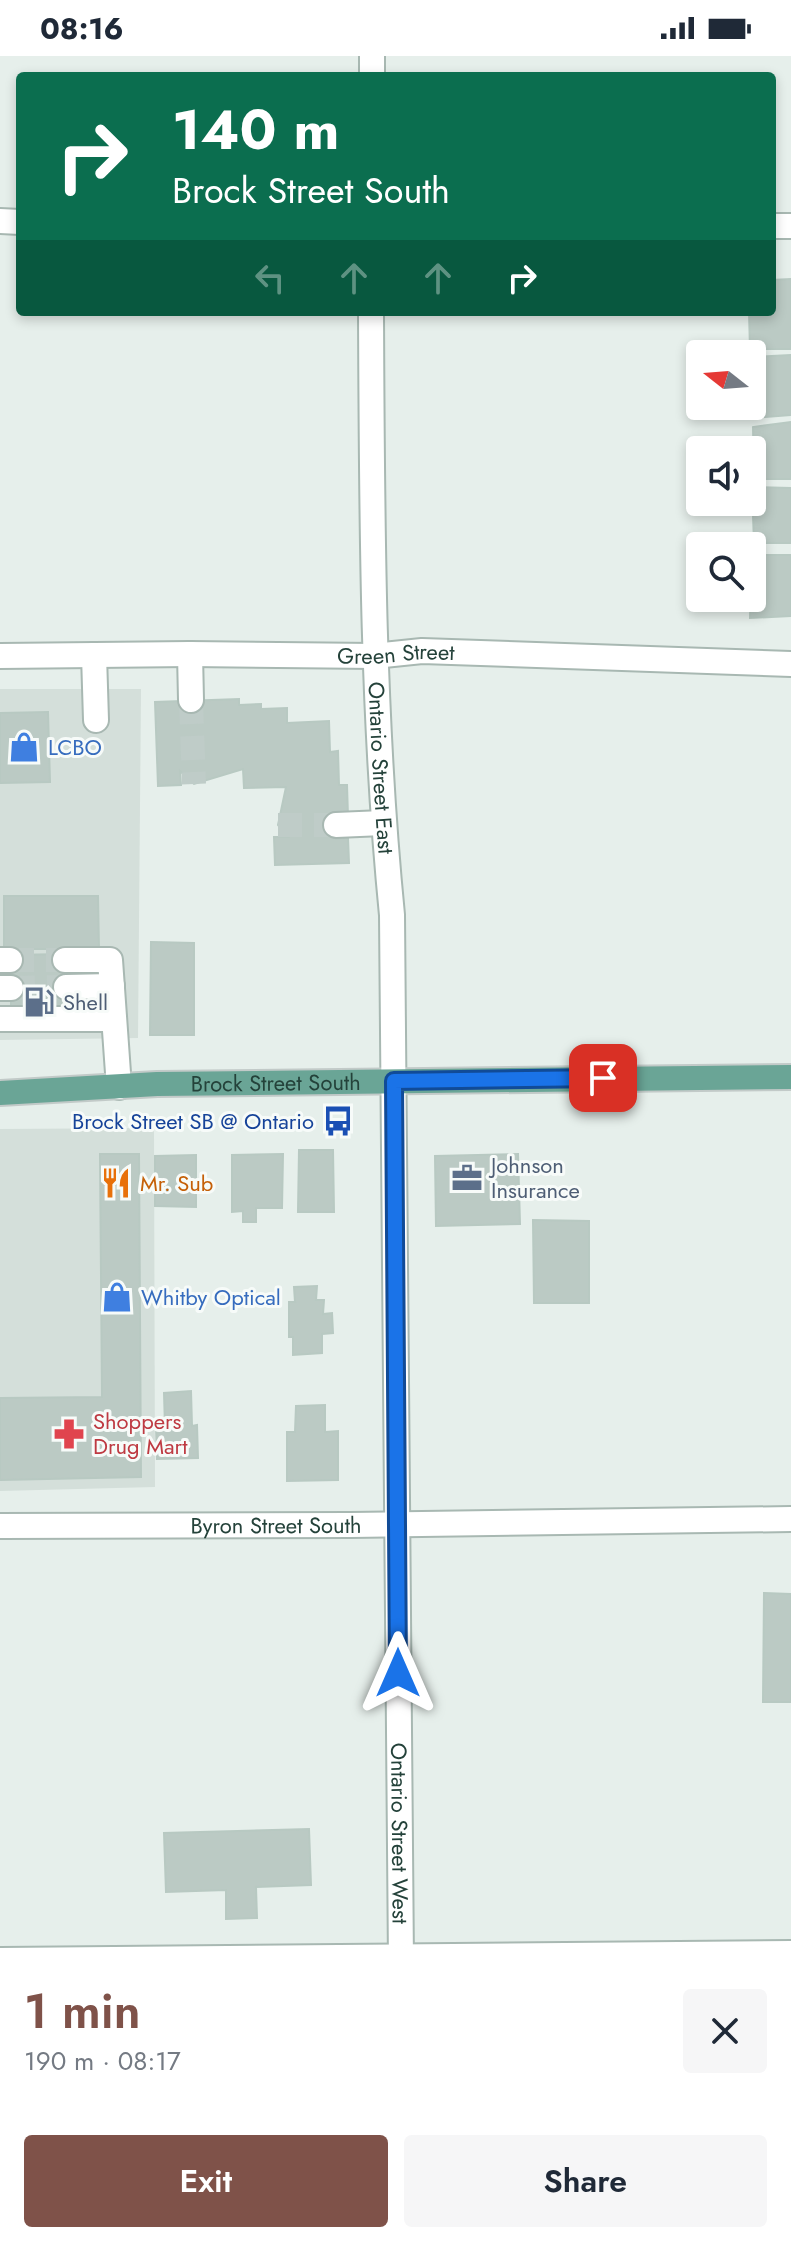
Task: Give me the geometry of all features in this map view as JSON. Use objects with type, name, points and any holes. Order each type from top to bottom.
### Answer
[{"type":"main road","name":"Brock Street South","points":[[0,1093],[394,1081],[791,1077]]},
{"type":"street","name":"Ontario Street East","points":[[371,316],[374,656],[383,823],[392,915],[394,1081]]},
{"type":"street","name":"Green Street","points":[[0,656],[374,656],[422,651],[791,664]]},
{"type":"street","points":[[190,654],[191,700]]},
{"type":"street","points":[[94,655],[96,720]]},
{"type":"street","points":[[336,825],[383,823]]},
{"type":"street","points":[[65,960],[110,960],[119,1087]]},
{"type":"street","points":[[66,987],[112,986]]},
{"type":"street","points":[[0,1019],[114,1019]]},
{"type":"street","name":"Ontario Street West","points":[[394,1081],[397,1782],[401,1960]]},
{"type":"street","name":"Byron Street South","points":[[0,1526],[791,1519]]},
{"type":"street","points":[[0,1960],[401,1960],[791,1953]]},
{"type":"shaded area","points":[[0,689],[141,689],[138,1038],[0,1040]]},
{"type":"shaded area","points":[[154,1128],[155,1487],[0,1491],[0,1129]]},
{"type":"building","points":[[791,279],[791,349],[766,349],[766,340],[750,340],[749,316],[776,316],[776,280]]},
{"type":"building","points":[[791,355],[791,415],[766,417],[766,356]]},
{"type":"building","points":[[791,422],[791,479],[766,479],[766,436],[753,436],[753,427]]},
{"type":"building","points":[[766,487],[791,488],[791,543],[766,543],[766,532],[754,532],[753,516],[766,516]]},
{"type":"building","points":[[766,555],[791,555],[791,616],[750,618],[750,612],[766,612]]},
{"type":"building","points":[[239,699],[239,705],[261,704],[261,709],[287,708],[287,723],[329,721],[330,752],[338,751],[339,785],[347,785],[348,817],[336,817],[336,839],[348,838],[349,863],[275,865],[274,837],[288,837],[278,825],[286,787],[244,788],[243,769],[194,784],[180,771],[181,785],[158,786],[155,702]]},
{"type":"building","name":"LCBO","points":[[48,712],[50,782],[0,783],[0,713]]},
{"type":"building","points":[[4,896],[98,896],[99,949],[4,949]]},
{"type":"building","points":[[151,942],[194,943],[194,1035],[150,1035]]},
{"type":"building","points":[[65,954],[66,1010],[11,1011],[11,955]]},
{"type":"building","points":[[299,1150],[333,1150],[334,1212],[298,1212]]},
{"type":"building","points":[[100,1154],[139,1154],[141,1477],[0,1480],[0,1398],[102,1397]]},
{"type":"building","points":[[283,1154],[282,1208],[256,1208],[256,1222],[243,1222],[243,1211],[232,1212],[232,1155]]},
{"type":"building","points":[[518,1154],[520,1224],[436,1226],[435,1156]]},
{"type":"building","points":[[196,1155],[196,1207],[155,1206],[155,1156]]},
{"type":"building","points":[[533,1220],[589,1221],[589,1303],[534,1303]]},
{"type":"building","points":[[317,1286],[316,1300],[324,1300],[323,1314],[332,1313],[333,1333],[322,1334],[322,1353],[293,1355],[293,1337],[289,1337],[289,1302],[295,1302],[294,1287]]},
{"type":"building","points":[[191,1391],[192,1426],[197,1425],[198,1458],[157,1459],[156,1427],[165,1427],[164,1393]]},
{"type":"building","points":[[325,1405],[325,1432],[338,1431],[338,1480],[287,1481],[287,1432],[295,1432],[296,1406]]},
{"type":"building","points":[[764,1593],[791,1594],[791,1702],[763,1702]]},
{"type":"building","points":[[309,1829],[311,1885],[256,1887],[257,1918],[226,1919],[226,1890],[166,1892],[164,1833]]},
{"type":"tunnel","points":[[191,700],[194,784]]},
{"type":"tunnel","points":[[278,825],[336,825]]},
{"type":"tunnel","points":[[10,960],[65,960]]},
{"type":"tunnel","points":[[11,988],[66,987]]},
{"type":"place","name":"LCBO","points":[[24,747]]},
{"type":"place","name":"Shell","points":[[39,1002]]},
{"type":"place","name":"Brock Street SB @ Ontario","points":[[338,1121]]},
{"type":"place","name":"Johnson Insurance","points":[[467,1178]]},
{"type":"place","name":"Mr. Sub","points":[[116,1183]]},
{"type":"place","name":"Whitby Optical","points":[[117,1297]]},
{"type":"place","name":"Shoppers Drug Mart","points":[[69,1434]]},
{"type":"route","points":[[398,1673],[394,1081],[603,1078]]}]
